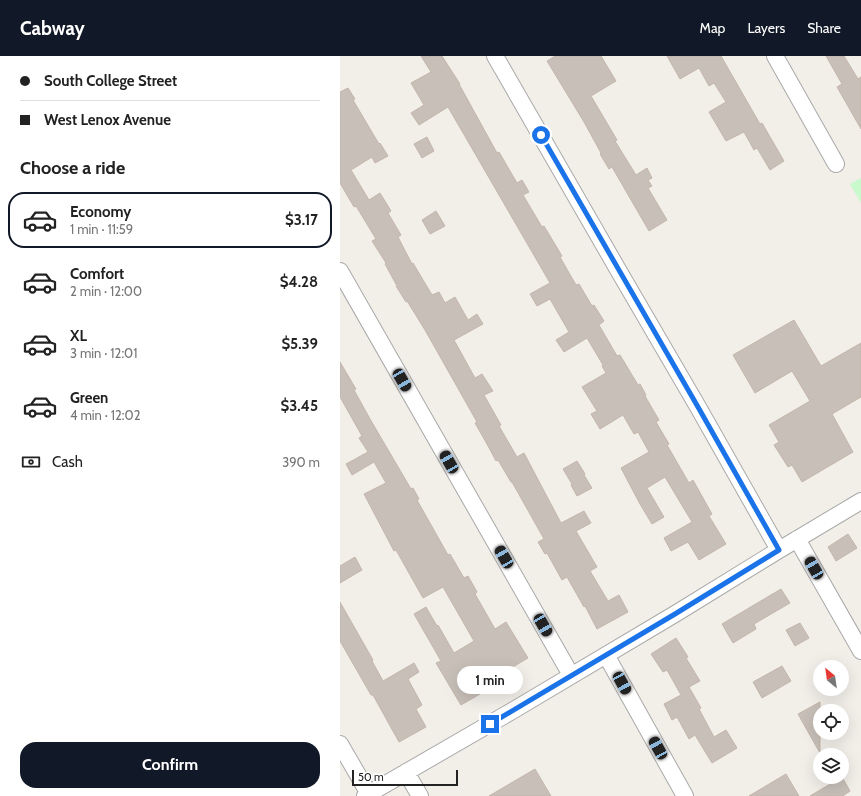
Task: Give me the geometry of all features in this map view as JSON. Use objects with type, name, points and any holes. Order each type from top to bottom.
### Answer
[{"type":"street","points":[[495,56],[779,550]]},
{"type":"street","points":[[774,56],[836,164]]},
{"type":"street","points":[[340,271],[571,675]]},
{"type":"street","points":[[340,744],[367,795],[675,614],[861,501]]},
{"type":"street","points":[[797,539],[861,651]]},
{"type":"street","points":[[606,655],[685,796]]},
{"type":"street","points":[[406,772],[420,796]]},
{"type":"green space","points":[[861,178],[861,203],[850,184]]},
{"type":"building","points":[[421,56],[442,56],[460,84],[497,153],[499,152],[517,183],[522,180],[529,192],[523,195],[542,227],[544,226],[562,256],[560,257],[576,285],[579,284],[592,306],[594,305],[604,321],[599,325],[617,356],[620,355],[638,385],[640,384],[659,420],[656,422],[669,444],[667,445],[689,483],[693,480],[712,514],[709,516],[726,544],[699,560],[688,542],[671,551],[664,538],[692,522],[665,477],[647,488],[664,517],[652,524],[640,504],[621,468],[649,452],[638,432],[634,434],[623,415],[600,429],[591,414],[597,411],[582,387],[606,373],[602,366],[603,365],[587,338],[564,352],[556,340],[569,332],[550,299],[537,306],[530,294],[550,283],[448,107],[419,125],[411,113],[424,105],[411,83],[431,72]]},
{"type":"building","points":[[555,56],[601,56],[616,81],[591,96],[617,140],[615,141],[636,175],[647,168],[652,178],[648,180],[652,186],[648,188],[667,220],[649,231],[612,167],[609,169],[600,154],[601,153],[584,122],[547,61]]},
{"type":"building","points":[[667,56],[721,56],[760,124],[762,123],[784,161],[770,170],[757,148],[754,150],[744,132],[726,141],[709,112],[726,102],[714,83],[709,86],[699,68],[680,79]]},
{"type":"building","points":[[826,56],[844,56],[858,79],[861,77],[861,129],[837,87],[842,84]]},
{"type":"building","points":[[348,88],[355,99],[353,100],[379,144],[380,143],[388,156],[375,163],[372,157],[351,170],[369,200],[380,193],[391,211],[388,213],[401,235],[398,237],[412,264],[413,263],[432,295],[439,292],[445,303],[455,297],[468,320],[477,314],[483,324],[454,340],[475,378],[482,374],[493,391],[484,395],[501,425],[499,426],[517,457],[524,453],[561,523],[584,511],[591,523],[576,531],[597,567],[590,571],[608,601],[619,595],[628,612],[597,629],[567,577],[562,580],[547,553],[545,554],[538,542],[544,539],[512,482],[498,460],[496,461],[475,423],[477,422],[425,330],[396,286],[385,264],[386,263],[372,241],[376,239],[356,206],[354,207],[340,183],[340,92]]},
{"type":"building","points":[[427,137],[434,151],[422,158],[414,144]]},
{"type":"building","points":[[436,211],[445,226],[430,234],[422,220]]},
{"type":"building","points":[[794,320],[821,366],[861,343],[861,397],[832,414],[853,452],[802,482],[792,465],[788,467],[774,445],[779,442],[769,425],[810,401],[792,371],[755,393],[733,355]]},
{"type":"building","points":[[340,362],[356,389],[354,390],[370,419],[411,489],[413,488],[419,499],[417,500],[448,555],[450,554],[464,578],[468,576],[477,592],[475,594],[495,629],[506,622],[528,658],[477,688],[480,694],[461,705],[436,663],[441,661],[414,614],[426,607],[454,653],[474,641],[443,587],[423,598],[396,550],[394,551],[364,494],[386,483],[374,462],[352,475],[346,464],[368,452],[359,438],[362,436],[340,397]]},
{"type":"building","points":[[577,461],[592,488],[577,496],[563,469]]},
{"type":"building","points":[[848,534],[857,548],[836,561],[828,547]]},
{"type":"building","points":[[355,557],[362,570],[340,583],[340,566]]},
{"type":"building","points":[[781,589],[790,603],[754,624],[756,629],[733,643],[722,624]]},
{"type":"building","points":[[340,602],[373,660],[372,661],[383,681],[414,663],[419,672],[408,679],[422,705],[416,709],[426,727],[399,742],[373,695],[371,695],[340,641]]},
{"type":"building","points":[[800,623],[809,638],[795,646],[786,630]]},
{"type":"building","points":[[676,638],[688,657],[686,658],[700,681],[689,687],[701,708],[699,709],[714,737],[726,730],[737,748],[712,763],[695,735],[689,739],[677,717],[672,720],[664,704],[681,695],[667,670],[663,672],[651,654]]},
{"type":"building","points":[[782,666],[791,681],[762,698],[753,682]]},
{"type":"building","points":[[813,706],[813,740],[820,740],[820,748],[817,748],[798,714]]},
{"type":"building","points":[[535,769],[551,796],[489,796]]},
{"type":"building","points":[[786,774],[799,796],[749,796]]},
{"type":"building","points":[[830,784],[846,784],[850,791],[843,796],[810,796]]},
{"type":"route","points":[[490,724],[779,550],[541,135]]}]
